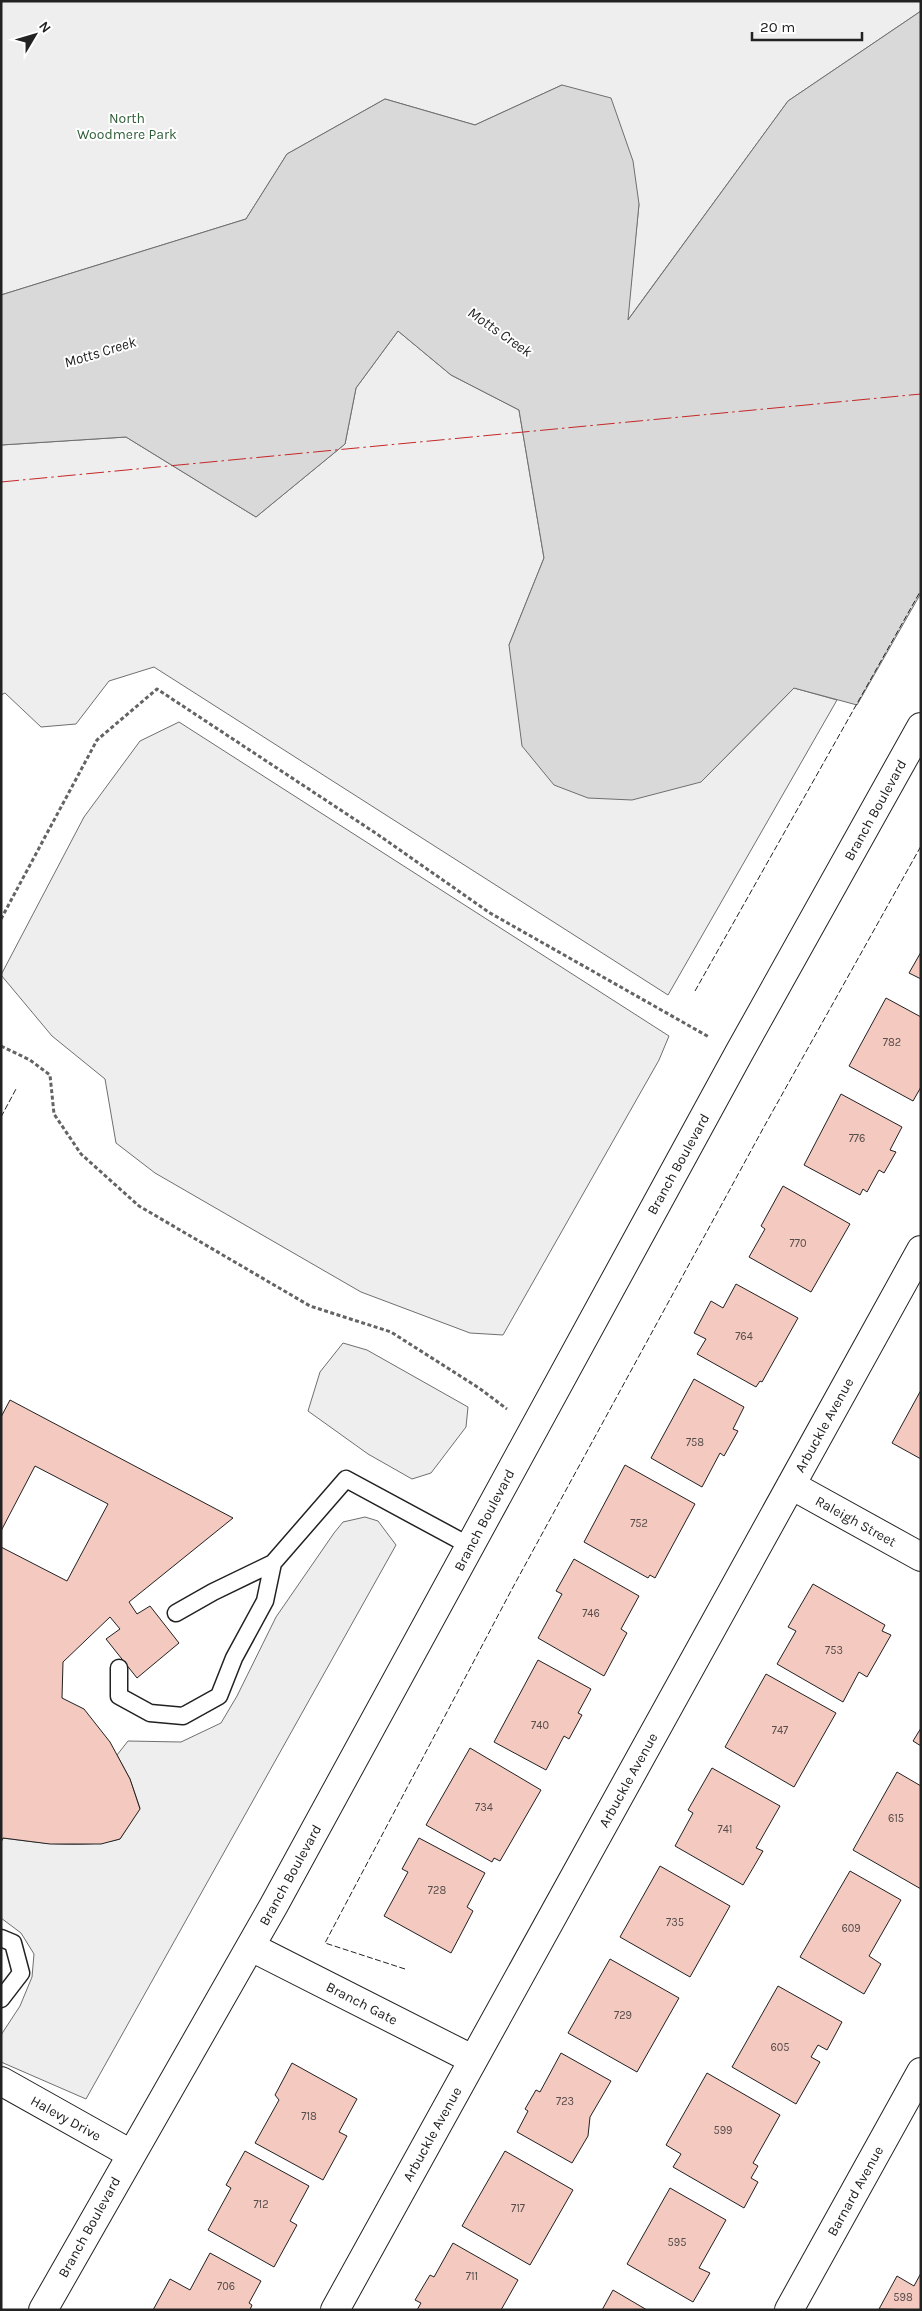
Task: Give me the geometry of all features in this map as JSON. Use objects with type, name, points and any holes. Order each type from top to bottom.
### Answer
[{"type":"street","name":"Branch Boulevard","points":[[43,2310],[251,1947],[533,1428],[921,727]]},
{"type":"street","name":"Arbuckle Avenue","points":[[335,2310],[472,2059],[921,1250]]},
{"type":"street","name":"Raleigh Street","points":[[791,1486],[921,1557]]},
{"type":"street","name":"Branch Gate","points":[[251,1947],[472,2059]]},
{"type":"street","name":"Barnard Avenue","points":[[789,2310],[921,2072]]},
{"type":"street","name":"Halevy Drive","points":[[1,2082],[131,2154]]},
{"type":"lane","points":[[176,1613],[213,1592],[273,1563],[346,1479],[470,1546]]},
{"type":"lane","points":[[119,1668],[119,1696],[150,1713],[183,1716],[220,1696],[234,1658],[265,1600],[273,1563]]},
{"type":"lane","points":[[1,1938],[13,1943],[21,1972],[1,1999]]},
{"type":"path","points":[[1,919],[97,740],[157,689],[377,834],[490,913],[739,1053]]},
{"type":"path","points":[[1,1046],[30,1060],[50,1075],[54,1114],[81,1154],[139,1206],[310,1306],[391,1332],[479,1388],[533,1428]]},
{"type":"green space","name":"North Woodmere Park","points":[[1,1],[921,1],[921,11],[788,101],[627,321],[639,204],[562,85],[475,125],[385,99],[287,154],[246,219],[1,295]]},
{"type":"green space","points":[[398,331],[451,375],[519,410],[544,558],[509,645],[701,782],[794,688],[837,700],[668,995],[154,667],[109,681],[76,724],[41,727],[5,693],[1,695],[1,445],[126,437],[256,517],[345,444],[356,388]]},
{"type":"green space","points":[[179,722],[669,1036],[659,1060],[503,1335],[470,1333],[361,1292],[155,1173],[116,1143],[105,1079],[52,1036],[1,975],[84,817],[140,741]]},
{"type":"green space","points":[[343,1343],[367,1350],[468,1407],[466,1427],[431,1473],[412,1479],[368,1454],[308,1411],[320,1372]]},
{"type":"green space","points":[[365,1517],[378,1521],[396,1545],[86,2099],[1,2062],[1,2035],[20,2006],[32,1977],[34,1954],[21,1933],[1,1918],[1,1842],[3,1838],[77,1844],[91,1844],[120,1839],[140,1808],[130,1779],[117,1755],[128,1741],[181,1742],[221,1723],[237,1696],[276,1617],[334,1533],[343,1522]]},
{"type":"water","name":"Motts Creek","points":[[921,11],[921,593],[857,705],[794,688],[701,782],[632,800],[588,798],[554,785],[522,746],[509,645],[544,558],[519,410],[451,375],[398,331],[356,388],[345,444],[256,517],[126,437],[1,445],[1,295],[246,219],[287,154],[385,99],[475,125],[562,85],[611,98],[633,161],[639,204],[628,320],[788,101]]},
{"type":"building","points":[[921,952],[921,979],[909,973]]},
{"type":"building","points":[[886,998],[921,1017],[921,1087],[913,1101],[849,1066]]},
{"type":"building","points":[[841,1094],[902,1127],[890,1150],[896,1152],[884,1173],[879,1170],[867,1192],[863,1189],[860,1195],[804,1165]]},
{"type":"building","points":[[783,1186],[850,1224],[811,1292],[749,1257],[765,1229],[761,1226]]},
{"type":"building","points":[[736,1284],[798,1318],[762,1382],[760,1381],[756,1387],[697,1354],[706,1339],[694,1333],[711,1301],[723,1308]]},
{"type":"building","points":[[694,1379],[744,1407],[733,1429],[738,1431],[724,1456],[720,1453],[702,1487],[651,1458]]},
{"type":"building","points":[[921,1390],[921,1459],[892,1443]]},
{"type":"building","points":[[10,1400],[233,1518],[129,1602],[137,1614],[150,1606],[179,1643],[137,1678],[106,1639],[120,1629],[110,1617],[63,1662],[62,1698],[84,1709],[110,1742],[130,1779],[140,1809],[120,1839],[101,1844],[50,1844],[3,1838],[1,1842],[1,1547],[67,1581],[108,1504],[35,1466],[1,1531],[1,1417]]},
{"type":"building","points":[[625,1465],[695,1504],[655,1578],[650,1575],[648,1578],[584,1542]]},
{"type":"building","points":[[574,1559],[639,1596],[621,1629],[627,1633],[604,1676],[538,1638],[562,1594],[556,1591]]},
{"type":"building","points":[[813,1584],[885,1625],[882,1631],[891,1635],[867,1677],[859,1672],[843,1702],[777,1664],[796,1631],[788,1627]]},
{"type":"building","points":[[538,1660],[591,1689],[578,1713],[582,1715],[569,1739],[564,1736],[546,1770],[494,1742]]},
{"type":"building","points":[[766,1674],[836,1713],[794,1787],[725,1747]]},
{"type":"building","points":[[921,1728],[921,1746],[913,1741]]},
{"type":"building","points":[[470,1748],[541,1790],[500,1861],[494,1858],[492,1862],[426,1825]]},
{"type":"building","points":[[712,1768],[780,1806],[756,1848],[763,1851],[743,1885],[675,1846],[693,1813],[688,1810]]},
{"type":"building","points":[[897,1772],[921,1786],[921,1889],[853,1850]]},
{"type":"building","points":[[419,1838],[485,1873],[467,1907],[473,1911],[451,1953],[384,1916],[408,1872],[402,1869]]},
{"type":"building","points":[[660,1866],[730,1906],[690,1977],[620,1937]]},
{"type":"building","points":[[850,1871],[901,1900],[869,1956],[881,1964],[864,1994],[800,1957]]},
{"type":"building","points":[[610,1959],[679,1998],[637,2072],[568,2033]]},
{"type":"building","points":[[778,1986],[842,2022],[827,2050],[818,2045],[811,2057],[820,2062],[796,2104],[732,2067]]},
{"type":"building","points":[[561,2053],[611,2081],[590,2117],[588,2136],[572,2163],[517,2132],[528,2111],[525,2109],[536,2090],[540,2092]]},
{"type":"building","points":[[292,2063],[357,2099],[339,2132],[347,2136],[323,2180],[255,2143],[279,2100],[275,2095]]},
{"type":"building","points":[[707,2073],[780,2115],[753,2163],[758,2166],[751,2178],[758,2182],[744,2208],[673,2167],[681,2154],[666,2145]]},
{"type":"building","points":[[245,2151],[309,2186],[290,2221],[297,2225],[274,2267],[208,2230],[231,2188],[226,2185]]},
{"type":"building","points":[[505,2151],[573,2190],[530,2265],[462,2226]]},
{"type":"building","points":[[670,2188],[726,2220],[699,2268],[710,2273],[693,2302],[627,2264]]},
{"type":"building","points":[[453,2243],[518,2280],[501,2310],[417,2310],[421,2303],[415,2300],[430,2275],[434,2277]]},
{"type":"building","points":[[210,2253],[261,2281],[249,2303],[252,2305],[250,2310],[153,2310],[170,2279],[190,2290]]},
{"type":"building","points":[[921,2273],[921,2310],[879,2309],[897,2276],[914,2286]]},
{"type":"building","points":[[613,2290],[647,2310],[602,2310]]},
{"type":"fence","points":[[695,991],[921,590]]},
{"type":"fence","points":[[405,1969],[325,1943],[512,1589],[765,1125],[921,846]]},
{"type":"fence","points":[[1,1117],[16,1089]]},
{"type":"power","points":[[1,482],[921,394]]}]
